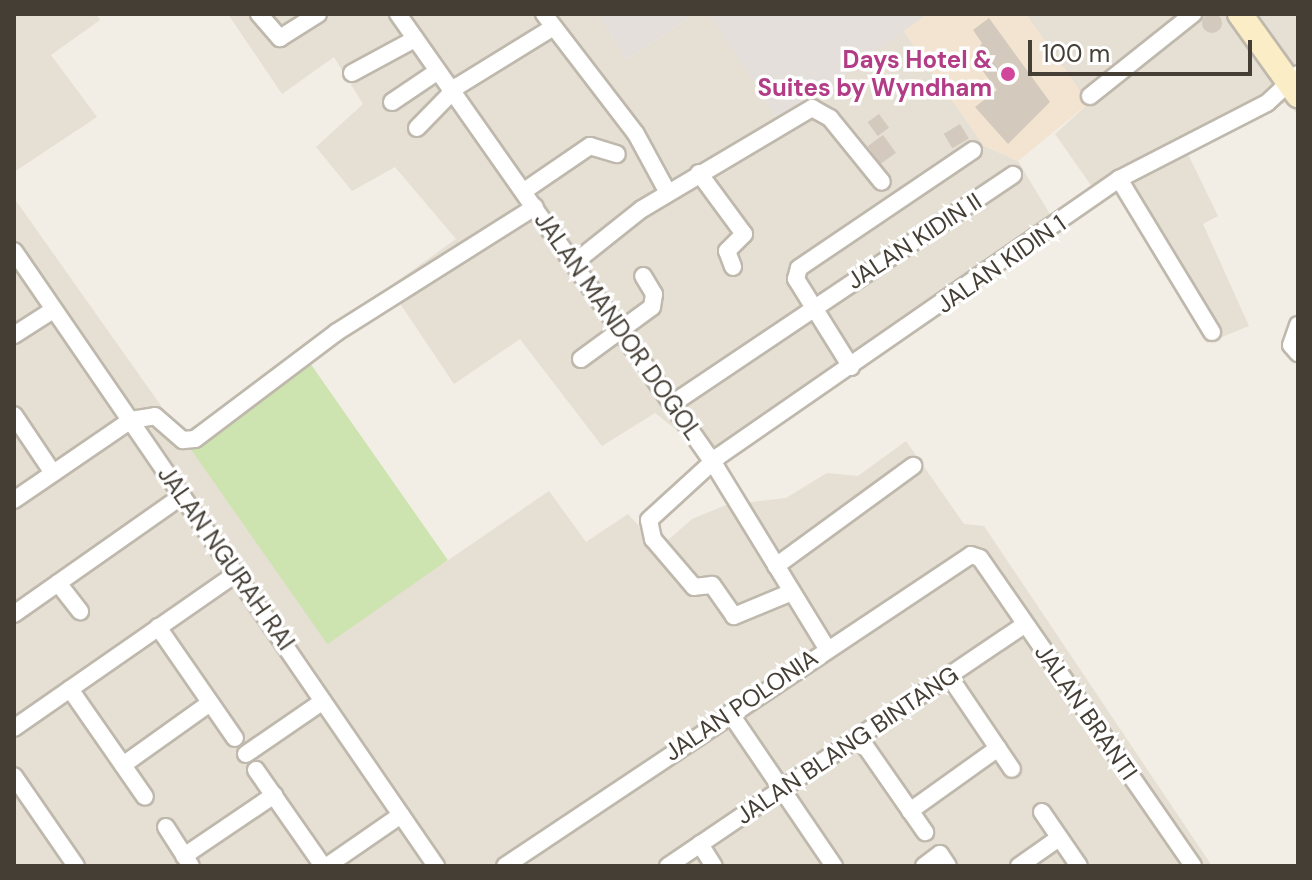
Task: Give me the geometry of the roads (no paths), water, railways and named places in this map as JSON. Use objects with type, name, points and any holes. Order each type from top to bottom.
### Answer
[{"type":"street","points":[[259,14],[278,38],[318,14]]},
{"type":"street","name":"JALAN MANDOR DOGOL","points":[[398,14],[714,464],[826,647]]},
{"type":"street","points":[[1090,96],[1193,14]]},
{"type":"street","points":[[1240,14],[1296,81]]},
{"type":"street","points":[[1252,14],[1296,81]]},
{"type":"street","points":[[417,128],[453,92],[548,21],[636,134],[668,193]]},
{"type":"street","points":[[352,73],[415,39]]},
{"type":"street","points":[[392,102],[438,71]]},
{"type":"street","name":"JALAN KIDIN 1","points":[[792,592],[734,616],[712,585],[694,587],[653,539],[649,520],[661,503],[714,464],[1119,179],[1267,103],[1296,81]]},
{"type":"street","points":[[574,263],[668,193],[812,108],[830,118],[882,182]]},
{"type":"street","points":[[524,191],[590,146],[617,154]]},
{"type":"street","points":[[851,367],[796,279],[799,268],[973,150]]},
{"type":"street","points":[[699,173],[744,234],[727,251],[733,267]]},
{"type":"street","name":"JALAN KIDIN II","points":[[672,404],[1013,175]]},
{"type":"street","points":[[1119,179],[1212,332]]},
{"type":"street","points":[[14,500],[126,424],[155,416],[183,440],[195,439],[337,332],[535,207]]},
{"type":"street","name":"JALAN NGURAH RAI","points":[[14,251],[126,424],[237,573],[436,866]]},
{"type":"street","points":[[581,359],[652,307],[654,294],[643,276]]},
{"type":"street","points":[[14,335],[53,310]]},
{"type":"street","points":[[1298,325],[1291,345],[1298,353]]},
{"type":"street","points":[[14,415],[53,473]]},
{"type":"street","points":[[776,566],[913,466]]},
{"type":"street","points":[[14,614],[182,496]]},
{"type":"street","name":"JALAN POLONIA","points":[[505,866],[959,556],[980,558]]},
{"type":"street","name":"JALAN BRANTI","points":[[980,558],[1185,863]]},
{"type":"street","points":[[14,728],[237,573]]},
{"type":"street","points":[[58,583],[80,611]]},
{"type":"street","name":"JALAN BLANG BINTANG","points":[[668,866],[1025,624]]},
{"type":"street","points":[[158,627],[235,738]]},
{"type":"street","points":[[949,676],[1012,769]]},
{"type":"street","points":[[70,689],[145,797]]},
{"type":"street","points":[[246,754],[323,701]]},
{"type":"street","points":[[123,765],[210,703]]},
{"type":"street","points":[[730,713],[834,866]]},
{"type":"street","points":[[859,737],[925,832]]},
{"type":"street","points":[[910,811],[998,748]]},
{"type":"street","points":[[256,770],[325,866],[401,815]]},
{"type":"street","points":[[14,776],[76,866]]},
{"type":"street","points":[[166,827],[188,861],[274,795]]},
{"type":"street","points":[[1042,812],[1079,866]]},
{"type":"street","points":[[1019,866],[1059,838]]},
{"type":"street","points":[[700,844],[714,866]]},
{"type":"street","points":[[924,866],[940,854],[948,866]]},
{"type":"place","name":"Days Hotel & Suites by Wyndham","points":[[1008,74]]}]
